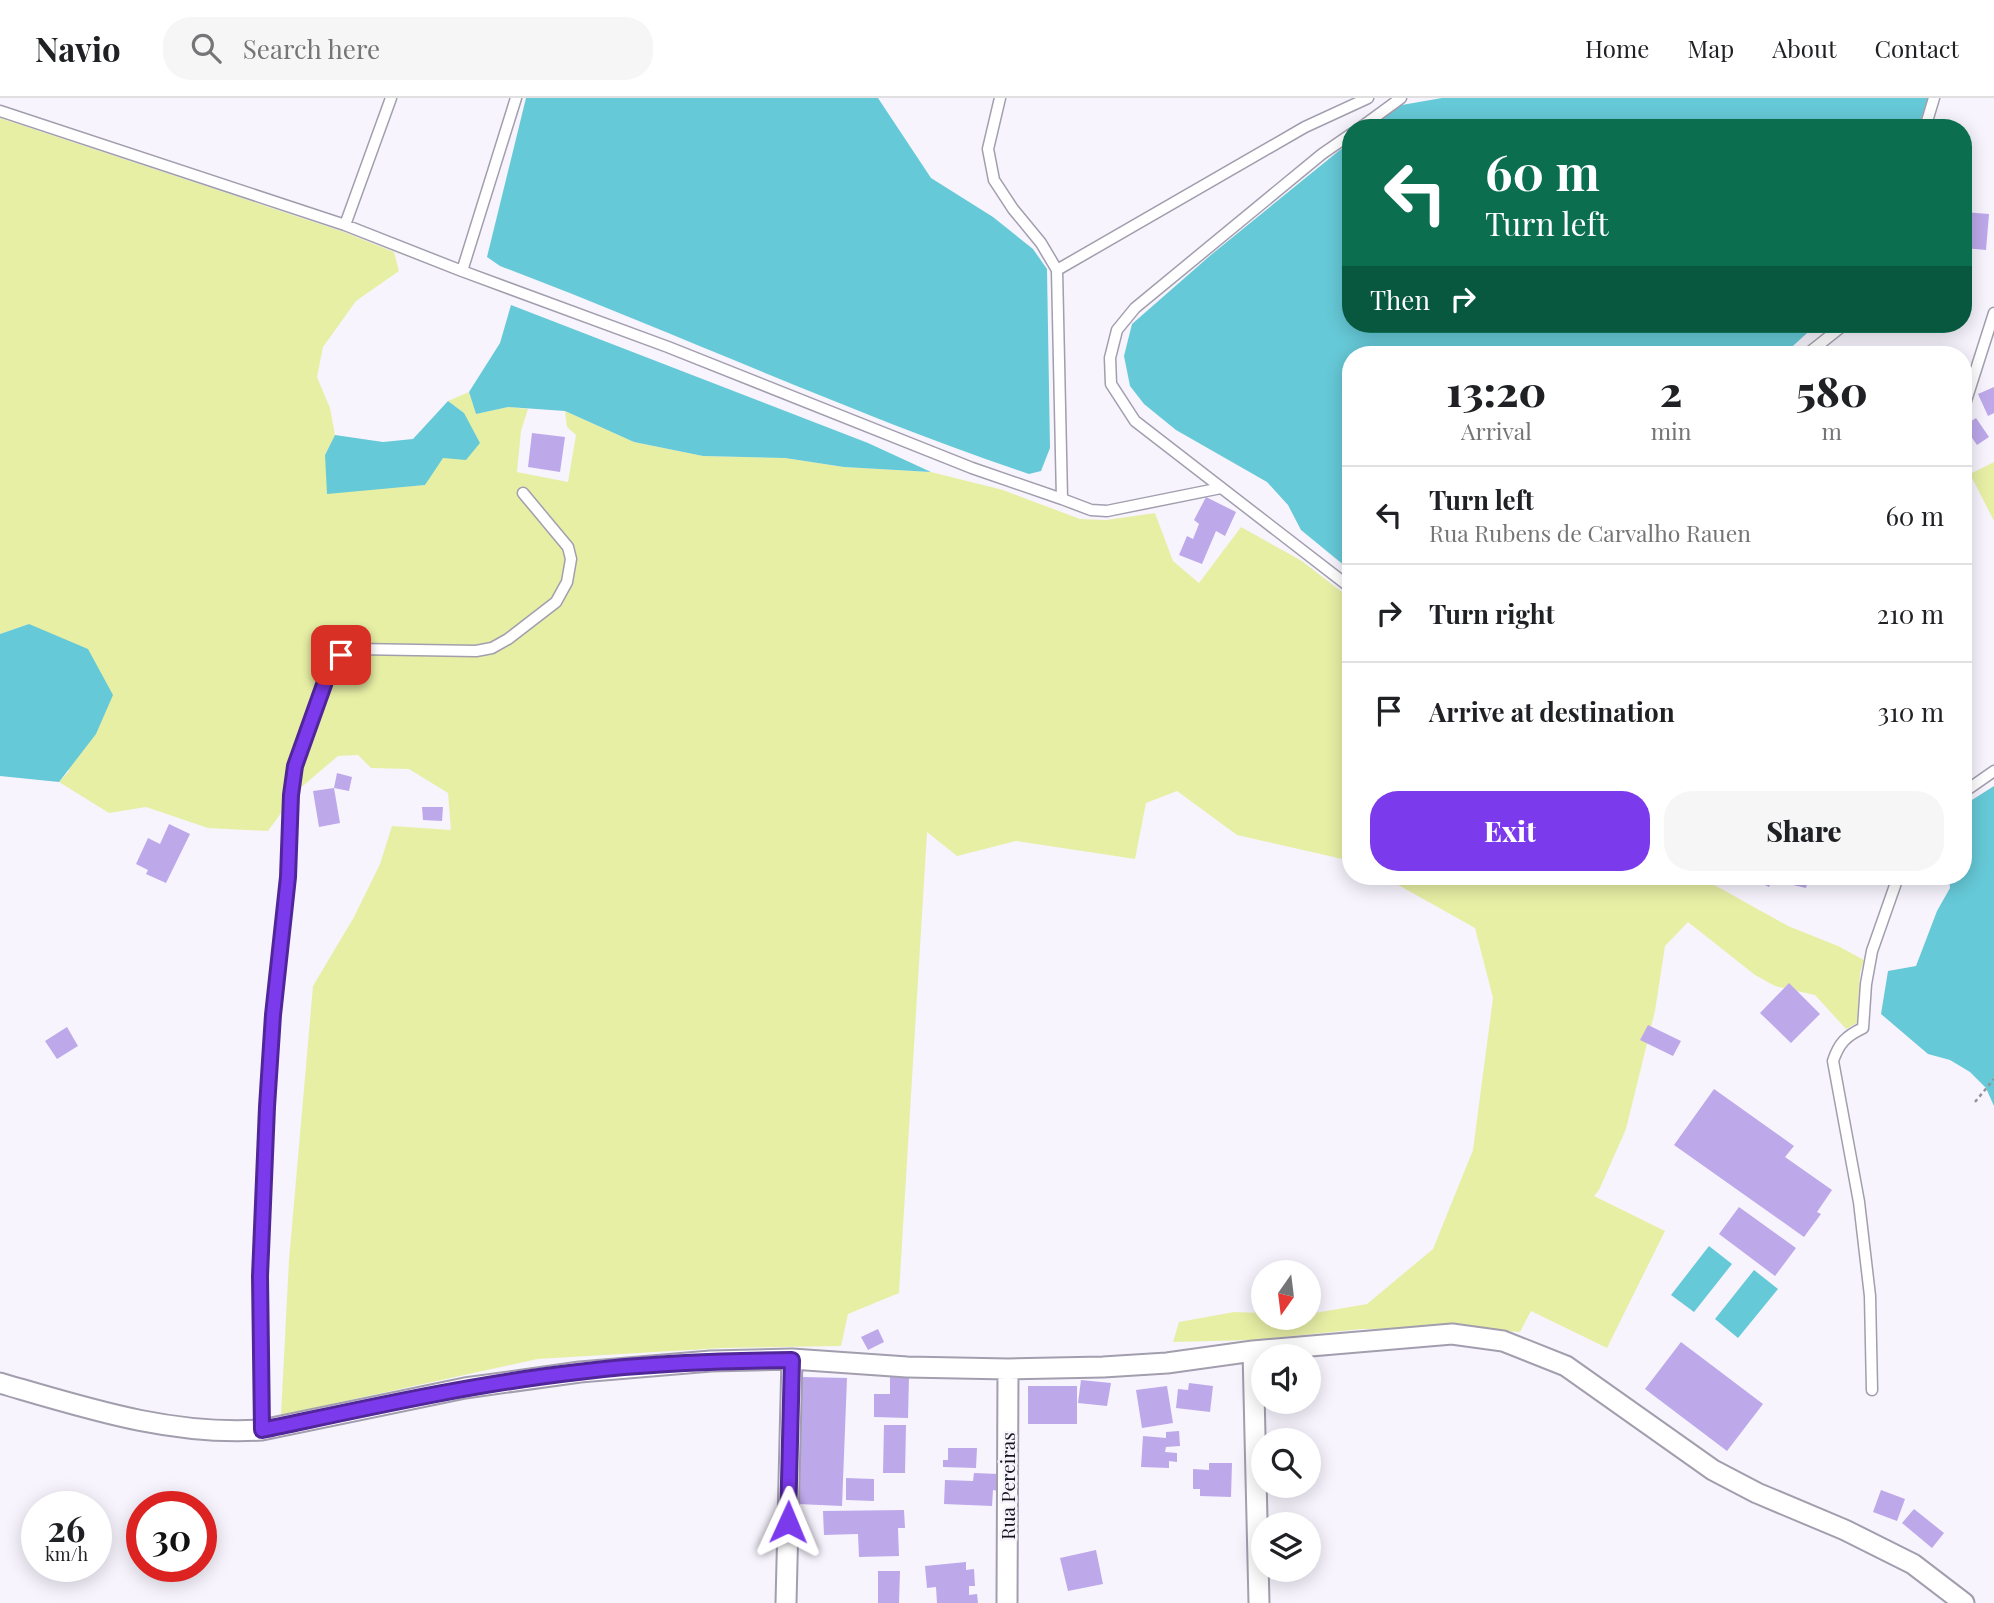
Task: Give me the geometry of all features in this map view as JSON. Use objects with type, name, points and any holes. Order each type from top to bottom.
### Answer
[{"type":"street","points":[[1321,1345],[1452,1334],[1503,1341],[1566,1366],[1713,1469],[1757,1493],[1845,1530],[1913,1564],[1964,1603]]},
{"type":"street","points":[[0,1382],[121,1418],[189,1429],[240,1432],[262,1430],[464,1388],[580,1371],[711,1361],[792,1360],[907,1367],[1008,1369],[1167,1363],[1251,1351]]},
{"type":"street","points":[[786,1603],[792,1360]]},
{"type":"street","name":"Rua Pereiras","points":[[1007,1603],[1008,1369]]},
{"type":"street","points":[[1254,1414],[1259,1603]]},
{"type":"lane","points":[[345,225],[391,98]]},
{"type":"lane","points":[[461,271],[516,98]]},
{"type":"lane","points":[[1000,98],[988,149],[994,180],[1013,209],[1041,243],[1057,270],[1062,499]]},
{"type":"lane","points":[[1057,270],[1305,127],[1368,98]]},
{"type":"lane","points":[[1372,119],[1401,98]]},
{"type":"lane","points":[[1928,119],[1934,98]]},
{"type":"lane","points":[[0,111],[345,225],[668,347],[972,468],[1091,510],[1107,511],[1221,488]]},
{"type":"lane","points":[[1342,140],[1135,308],[1117,330],[1110,358],[1111,384],[1135,421],[1342,581]]},
{"type":"lane","points":[[1972,382],[1994,313]]},
{"type":"lane","points":[[1817,346],[1834,333]]},
{"type":"lane","points":[[262,1430],[260,1276],[267,1107],[273,1015],[288,877],[289,823],[295,766],[331,665],[341,655],[356,649],[476,651],[492,648],[556,602],[567,582],[571,559],[568,547],[523,493]]},
{"type":"lane","points":[[1972,786],[1994,771]]},
{"type":"lane","points":[[1872,1390],[1870,1296],[1859,1202],[1833,1060],[1838,1045],[1848,1035],[1863,1028],[1866,984],[1872,951],[1895,885]]},
{"type":"path","points":[[1975,1102],[1994,1079]]},
{"type":"green space","points":[[0,118],[344,232],[394,252],[399,271],[356,301],[323,347],[317,377],[330,408],[335,435],[325,455],[385,488],[425,485],[464,413],[448,401],[469,392],[476,414],[507,407],[528,409],[521,431],[517,472],[568,482],[576,435],[567,427],[565,411],[634,442],[703,456],[785,458],[844,467],[931,472],[1003,490],[1080,519],[1106,520],[1155,513],[1173,561],[1199,583],[1241,527],[1302,561],[1342,592],[1342,859],[1237,835],[1177,791],[1146,803],[1135,859],[1016,841],[957,856],[927,832],[899,1293],[848,1314],[841,1346],[722,1348],[538,1359],[281,1415],[289,1260],[313,986],[354,917],[380,864],[392,826],[451,830],[448,793],[409,769],[371,768],[358,755],[338,756],[298,790],[268,831],[208,828],[146,807],[109,813],[59,782],[69,771],[29,624],[0,634]]},
{"type":"green space","points":[[1994,462],[1994,521],[1972,478],[1972,473]]},
{"type":"green space","points":[[1398,885],[1714,885],[1788,926],[1838,946],[1864,960],[1860,973],[1857,1023],[1846,1029],[1815,995],[1775,986],[1755,975],[1688,922],[1665,946],[1655,1011],[1626,1129],[1594,1196],[1665,1231],[1607,1348],[1531,1311],[1520,1332],[1466,1328],[1362,1329],[1254,1340],[1173,1342],[1179,1322],[1234,1312],[1251,1313],[1251,1330],[1321,1330],[1321,1312],[1367,1304],[1433,1249],[1473,1150],[1493,998],[1475,928]]},
{"type":"water","points":[[526,98],[878,98],[931,178],[993,217],[1033,249],[1047,269],[1050,448],[1041,471],[1029,474],[895,425],[500,266],[487,257]]},
{"type":"water","points":[[1442,98],[1928,98],[1921,119],[1379,119],[1396,106]]},
{"type":"water","points":[[1342,148],[1342,333],[1807,333],[1793,346],[1342,346],[1342,564],[1301,530],[1288,505],[1267,482],[1176,430],[1144,404],[1130,386],[1124,356],[1132,324],[1212,254]]},
{"type":"water","points":[[511,305],[868,443],[931,472],[844,467],[785,458],[703,456],[634,442],[565,411],[508,407],[476,414],[469,392],[500,343]]},
{"type":"water","points":[[448,401],[464,413],[480,443],[466,460],[443,458],[425,485],[327,494],[325,455],[335,435],[383,442],[413,439]]},
{"type":"water","points":[[29,624],[88,649],[113,695],[96,734],[59,782],[0,776],[0,634]]},
{"type":"water","points":[[1994,786],[1994,1106],[1986,1088],[1970,1072],[1950,1060],[1928,1054],[1881,1014],[1888,971],[1916,966],[1950,885],[1972,885],[1972,800]]},
{"type":"water","points":[[1709,1246],[1732,1264],[1694,1312],[1671,1295]]},
{"type":"water","points":[[1754,1270],[1778,1289],[1738,1338],[1715,1319]]},
{"type":"building","points":[[1972,213],[1989,214],[1986,250],[1972,249]]},
{"type":"building","points":[[1994,387],[1994,413],[1988,416],[1978,394]]},
{"type":"building","points":[[1976,418],[1989,437],[1977,445],[1972,438],[1972,421]]},
{"type":"building","points":[[532,433],[565,437],[560,472],[528,467]]},
{"type":"building","points":[[1206,497],[1236,512],[1225,536],[1216,531],[1202,564],[1179,555],[1187,536],[1193,539],[1199,524],[1194,520]]},
{"type":"building","points":[[337,773],[352,777],[349,791],[334,788]]},
{"type":"building","points":[[334,788],[340,823],[319,827],[313,791]]},
{"type":"building","points":[[422,807],[443,807],[442,821],[423,820]]},
{"type":"building","points":[[169,824],[190,834],[166,883],[146,874],[148,870],[136,864],[148,838],[160,844]]},
{"type":"building","points":[[1789,983],[1820,1014],[1791,1043],[1760,1013]]},
{"type":"building","points":[[1648,1025],[1681,1041],[1673,1056],[1640,1040]]},
{"type":"building","points":[[67,1027],[78,1046],[57,1059],[45,1041]]},
{"type":"building","points":[[1714,1089],[1794,1146],[1785,1157],[1832,1190],[1817,1212],[1821,1214],[1804,1237],[1674,1145]]},
{"type":"building","points":[[1739,1207],[1796,1248],[1775,1276],[1719,1234]]},
{"type":"building","points":[[878,1329],[884,1342],[868,1350],[861,1337]]},
{"type":"building","points":[[1681,1342],[1763,1404],[1727,1451],[1645,1389]]},
{"type":"building","points":[[802,1377],[847,1378],[842,1506],[798,1504]]},
{"type":"building","points":[[890,1377],[909,1378],[908,1418],[874,1417],[874,1394],[890,1394]]},
{"type":"building","points":[[1081,1380],[1111,1383],[1107,1406],[1078,1403]]},
{"type":"building","points":[[1189,1383],[1213,1386],[1210,1412],[1176,1408],[1178,1389],[1188,1390]]},
{"type":"building","points":[[1028,1386],[1077,1386],[1077,1424],[1028,1424]]},
{"type":"building","points":[[1167,1386],[1173,1423],[1142,1428],[1136,1390]]},
{"type":"building","points":[[884,1425],[906,1425],[905,1473],[883,1473]]},
{"type":"building","points":[[1179,1431],[1180,1446],[1166,1447],[1165,1452],[1177,1453],[1177,1462],[1169,1461],[1169,1468],[1141,1467],[1143,1436],[1166,1438],[1166,1432]]},
{"type":"building","points":[[948,1448],[977,1448],[976,1468],[943,1467],[943,1460],[948,1460]]},
{"type":"building","points":[[1209,1463],[1232,1463],[1231,1497],[1200,1496],[1200,1489],[1193,1489],[1193,1469],[1209,1470]]},
{"type":"building","points":[[974,1473],[998,1474],[998,1491],[993,1490],[992,1506],[944,1504],[945,1480],[973,1481]]},
{"type":"building","points":[[846,1478],[874,1479],[874,1501],[846,1500]]},
{"type":"building","points":[[1881,1490],[1905,1499],[1897,1521],[1873,1512]]},
{"type":"building","points":[[1914,1509],[1944,1533],[1932,1548],[1902,1523]]},
{"type":"building","points":[[904,1510],[905,1528],[898,1528],[899,1556],[859,1557],[858,1534],[824,1535],[823,1511]]},
{"type":"building","points":[[1096,1550],[1103,1584],[1068,1591],[1060,1558]]},
{"type":"building","points":[[966,1562],[966,1570],[974,1569],[975,1586],[969,1586],[969,1595],[977,1594],[978,1603],[937,1603],[936,1587],[927,1588],[925,1566]]},
{"type":"building","points":[[878,1571],[900,1571],[899,1603],[878,1603]]},
{"type":"route","points":[[341,655],[331,665],[295,766],[291,795],[288,877],[273,1015],[267,1107],[260,1276],[262,1430],[464,1388],[580,1371],[711,1361],[792,1360],[788,1522]]}]
